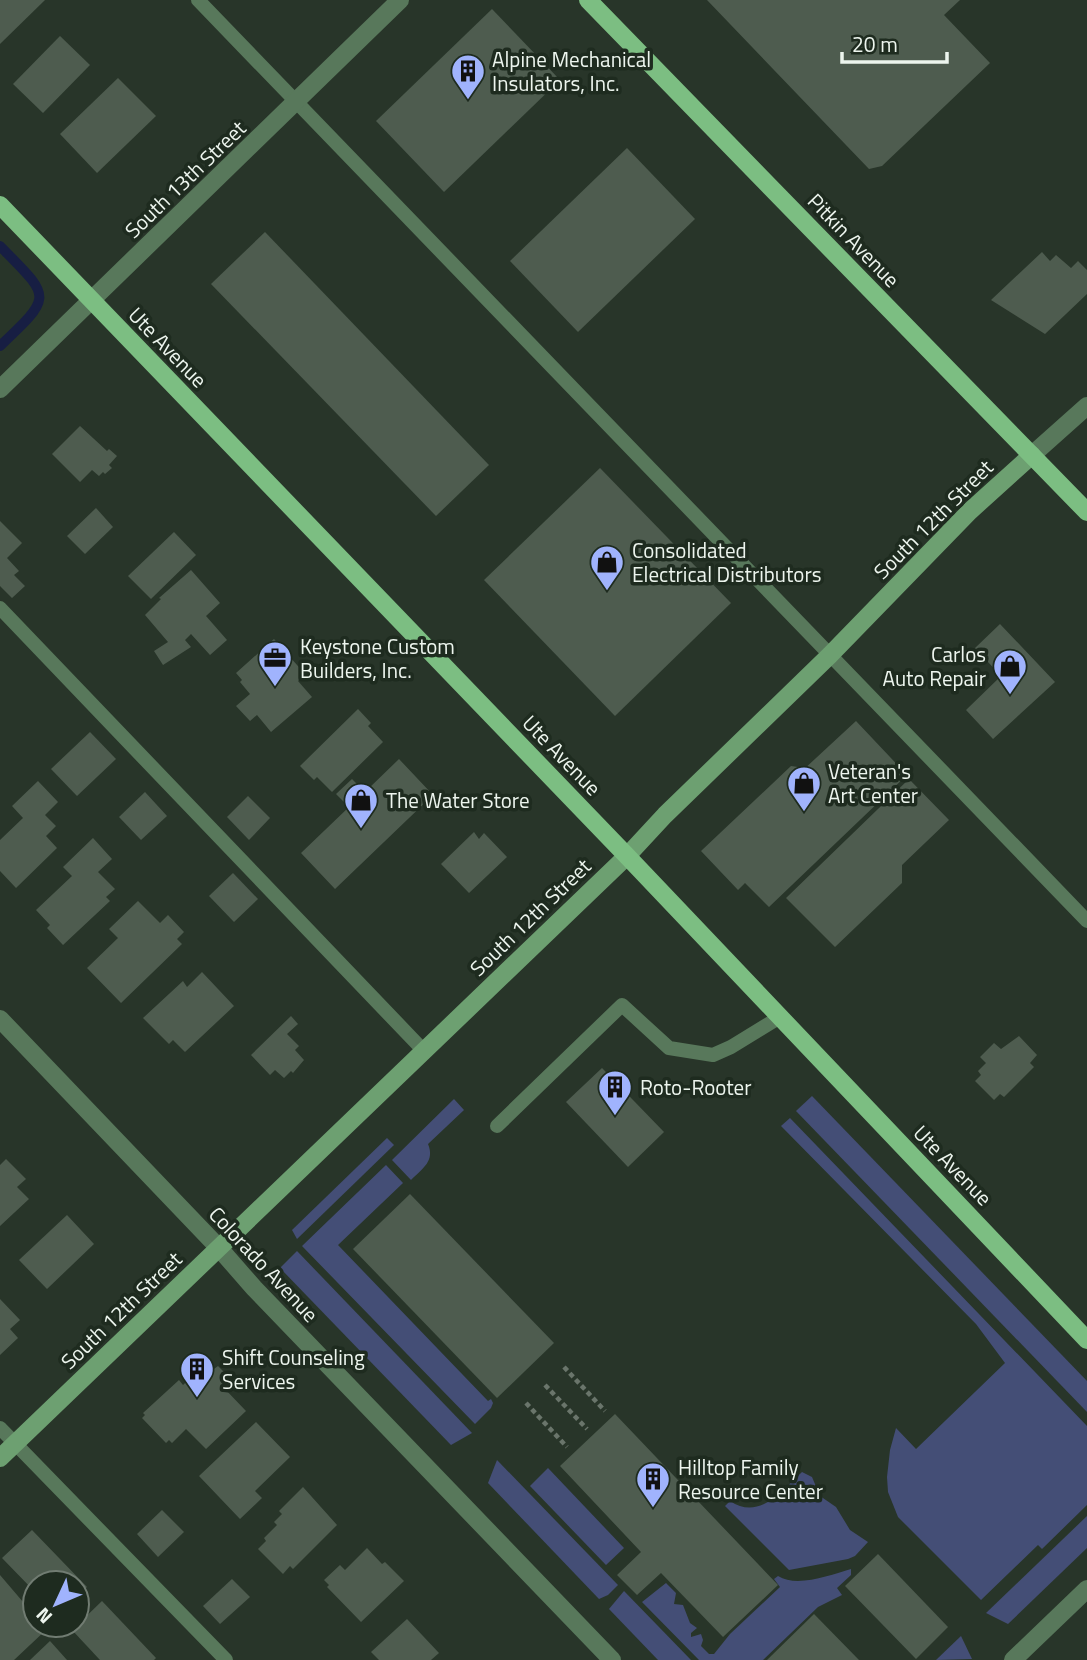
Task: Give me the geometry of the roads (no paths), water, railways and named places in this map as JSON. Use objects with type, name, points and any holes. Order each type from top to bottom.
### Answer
[{"type":"main road","name":"Pitkin Avenue","points":[[587,0],[1087,512]]},
{"type":"main road","name":"Ute Avenue","points":[[0,205],[627,856],[1087,1340]]},
{"type":"main road","name":"South 12th Street","points":[[0,1458],[627,856],[665,815],[830,655],[970,511],[1032,455]]},
{"type":"street","name":"South 13th Street","points":[[0,389],[400,0]]},
{"type":"street","name":"South 12th Street","points":[[1032,455],[1087,406]]},
{"type":"street","name":"Colorado Avenue","points":[[0,1020],[612,1660]]},
{"type":"street","points":[[1013,1660],[1087,1589]]},
{"type":"lane","points":[[198,0],[1087,921]]},
{"type":"lane","points":[[0,608],[424,1051]]},
{"type":"lane","points":[[497,1126],[622,1005],[669,1048],[713,1055],[780,1017]]},
{"type":"lane","points":[[0,1428],[226,1660]]},
{"type":"waterway","points":[[0,246],[29,276],[37,287],[39,296],[37,306],[30,316],[0,346]]},
{"type":"place","name":"Alpine Mechanical Insulators, Inc.","points":[[468,101]]},
{"type":"place","name":"Consolidated Electrical Distributors","points":[[607,592]]},
{"type":"place","name":"Keystone Custom Builders, Inc.","points":[[275,688]]},
{"type":"place","name":"Carlos Auto Repair","points":[[1010,696]]},
{"type":"place","name":"Veteran's Art Center","points":[[804,813]]},
{"type":"place","name":"The Water Store","points":[[361,830]]},
{"type":"place","name":"Roto-Rooter","points":[[615,1117]]},
{"type":"place","name":"Shift Counseling Services","points":[[197,1399]]},
{"type":"place","name":"Hilltop Family Resource Center","points":[[653,1509]]}]
